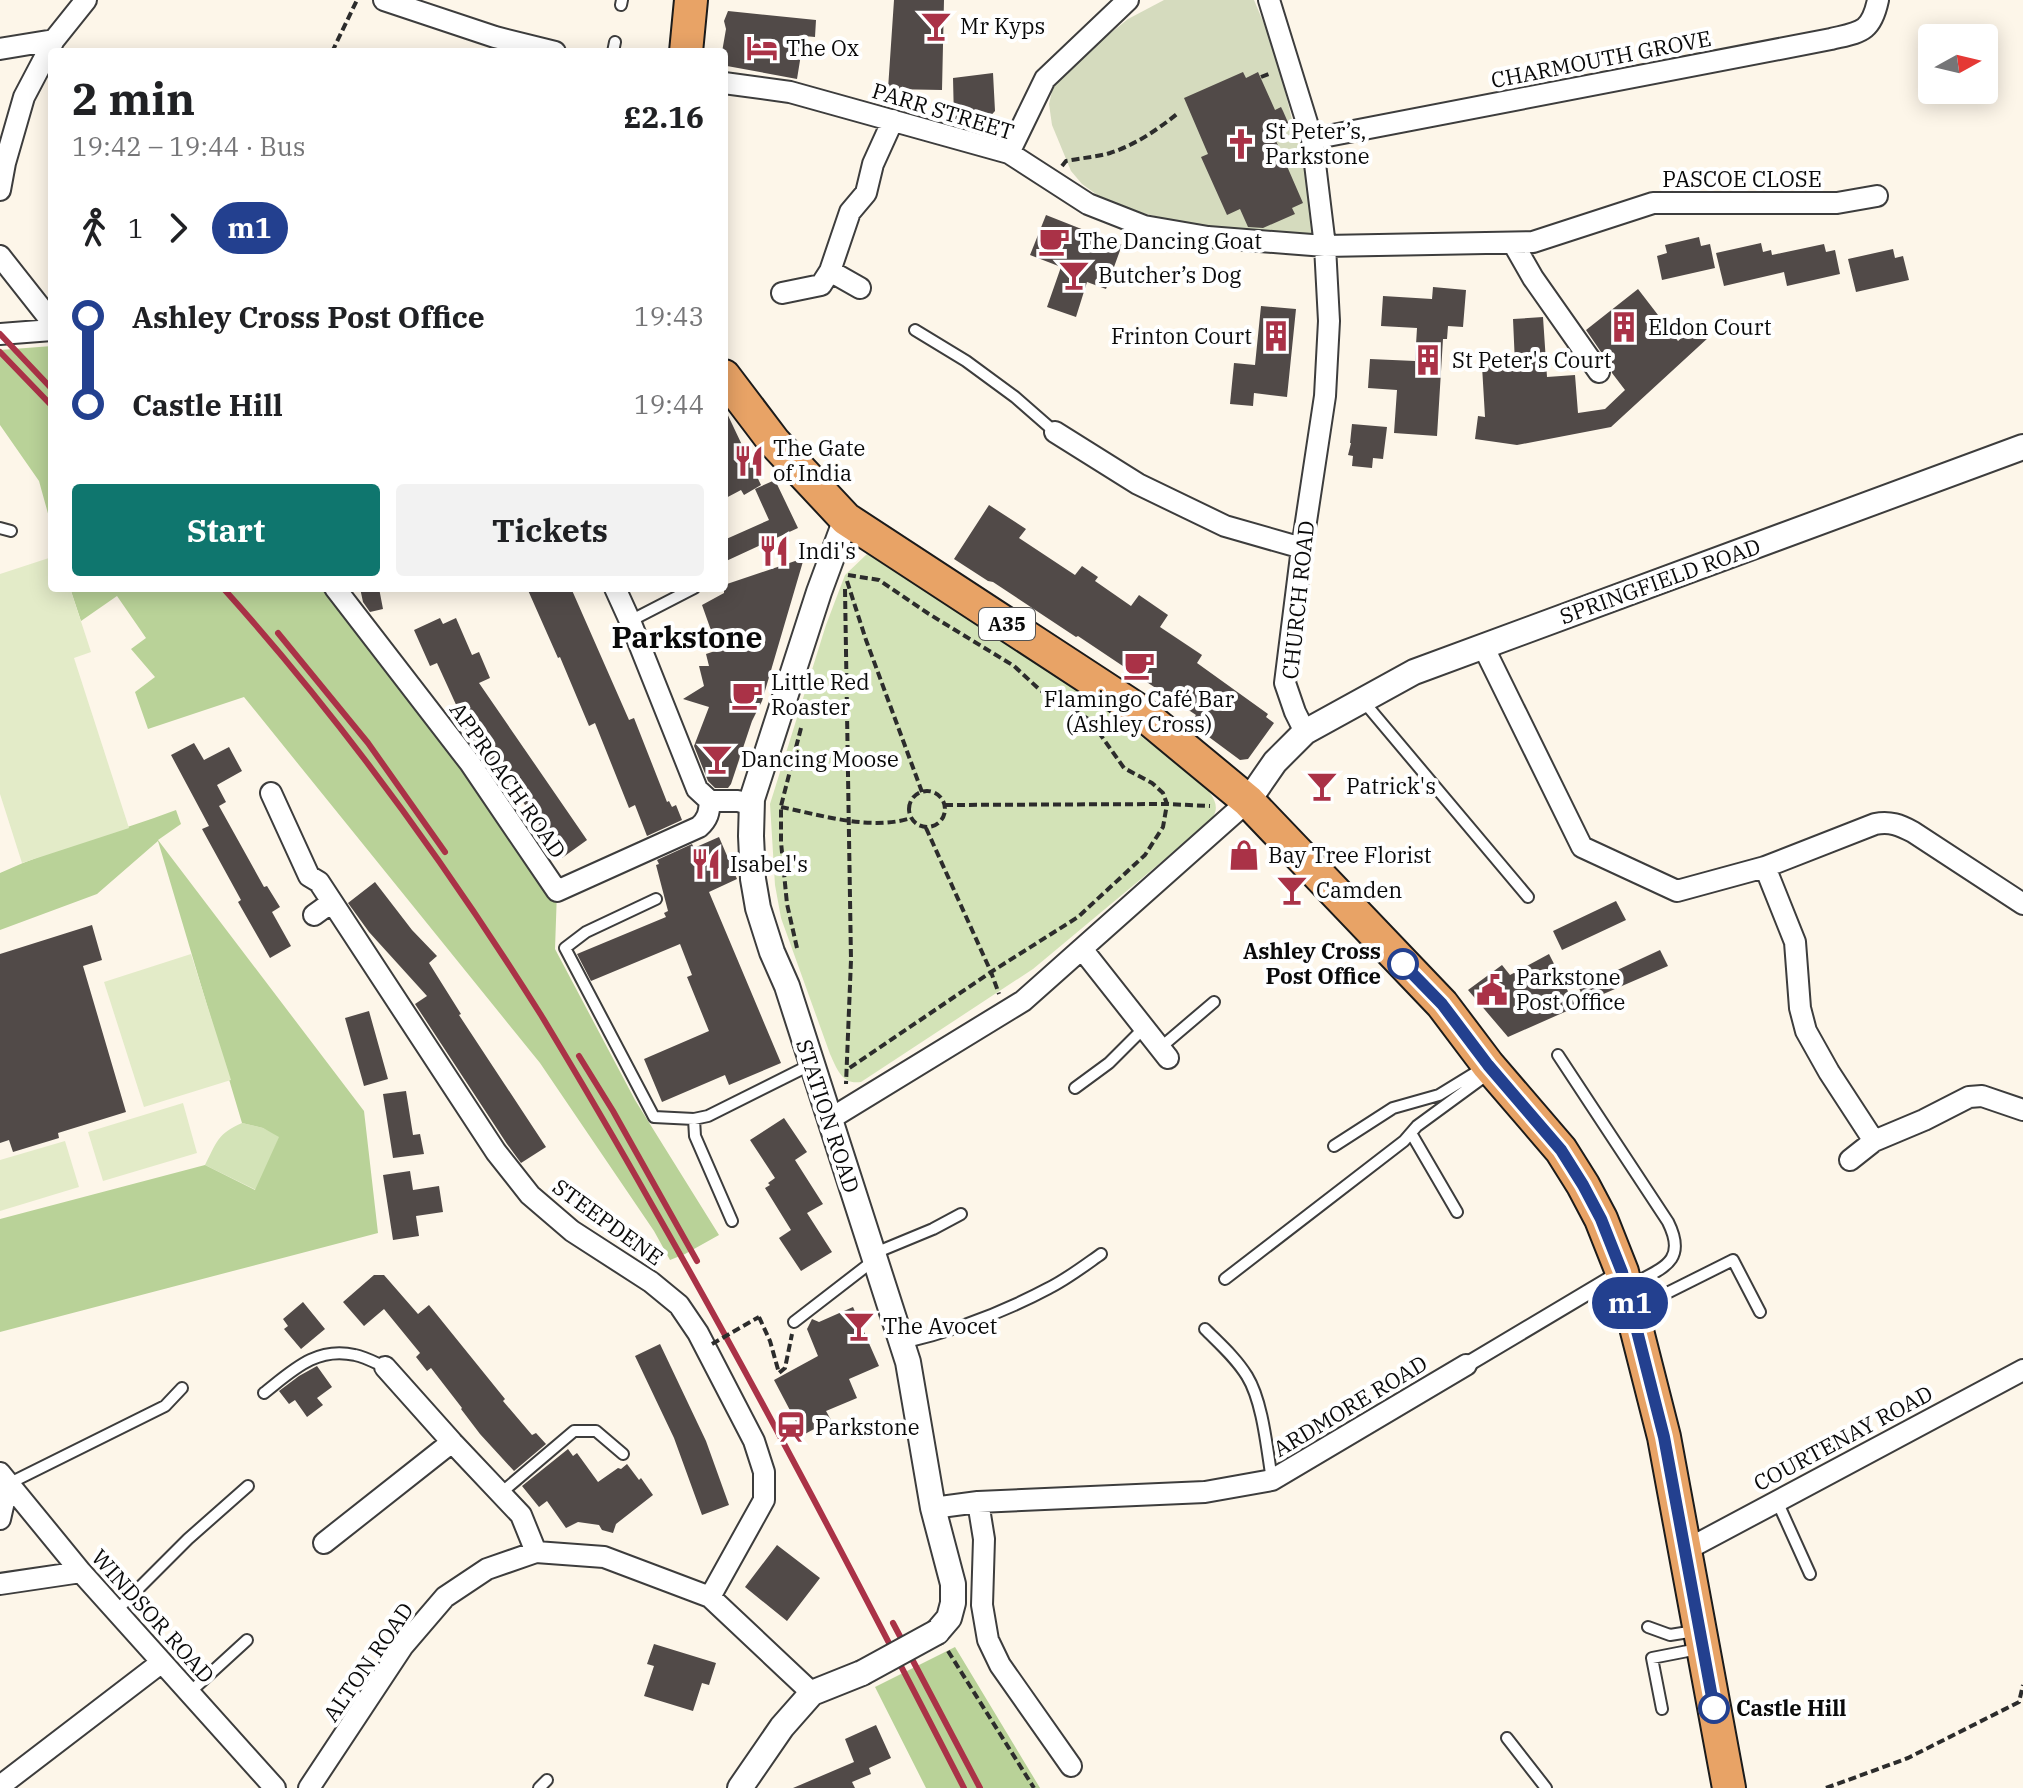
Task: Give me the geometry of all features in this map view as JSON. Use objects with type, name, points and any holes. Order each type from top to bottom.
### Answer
[{"type":"highway","points":[[686,48],[691,0]]},
{"type":"highway","name":"A35","points":[[728,382],[774,442],[846,519],[1138,710],[1248,801],[1442,1004],[1490,1068],[1561,1150],[1601,1219],[1626,1290],[1664,1437],[1729,1788]]},
{"type":"street","points":[[50,48],[86,0]]},
{"type":"street","points":[[384,0],[495,37],[539,48]]},
{"type":"street","points":[[1009,153],[1045,79],[1128,0]]},
{"type":"street","name":"CHURCH ROAD","points":[[1269,0],[1312,139],[1325,246],[1329,321],[1325,396],[1285,683],[1305,732]]},
{"type":"street","name":"CHARMOUTH GROVE","points":[[1312,139],[1861,32],[1873,20],[1878,0]]},
{"type":"street","points":[[0,49],[54,40]]},
{"type":"street","points":[[0,190],[24,97],[48,51]]},
{"type":"street","name":"PARR STREET","points":[[728,84],[790,92],[1009,153],[1088,204],[1144,226],[1208,237],[1325,246]]},
{"type":"street","points":[[782,293],[821,285],[830,271],[850,212],[866,193],[873,164],[893,120]]},
{"type":"street","name":"PASCOE CLOSE","points":[[1325,246],[1533,242],[1653,203],[1837,203],[1877,196]]},
{"type":"street","points":[[1513,243],[1533,278],[1599,372]]},
{"type":"street","points":[[0,256],[48,317]]},
{"type":"street","points":[[830,271],[860,288]]},
{"type":"street","points":[[0,334],[48,330]]},
{"type":"street","points":[[1055,432],[1138,484],[1225,526],[1302,548]]},
{"type":"street","name":"SPRINGFIELD ROAD","points":[[1305,732],[1414,672],[2023,447]]},
{"type":"street","name":"STATION ROAD","points":[[846,519],[819,592],[752,802],[753,879],[758,908],[772,952],[787,986],[812,1064],[837,1114],[874,1256],[908,1362],[933,1508],[953,1584],[949,1618],[937,1632]]},
{"type":"street","name":"APPROACH ROAD","points":[[338,592],[470,763],[557,891],[699,827],[709,813],[710,801]]},
{"type":"street","points":[[617,592],[697,789],[710,801],[752,802]]},
{"type":"street","points":[[1483,646],[1582,847],[1677,891],[1765,867],[1875,824],[1888,822],[1913,832],[2023,904]]},
{"type":"street","points":[[837,1114],[1023,1001],[1248,801],[1275,762],[1305,732]]},
{"type":"street","name":"STEEPDENE","points":[[271,793],[309,876],[319,882],[496,1152],[530,1195],[572,1231],[651,1282],[679,1305],[698,1333],[754,1441],[764,1472],[764,1500],[710,1597]]},
{"type":"street","points":[[1765,867],[1795,942],[1800,1008],[1806,1031],[1874,1141]]},
{"type":"street","points":[[314,915],[332,902]]},
{"type":"street","points":[[1082,949],[1164,1053]]},
{"type":"street","points":[[1850,1160],[1874,1141],[1969,1097],[1982,1096],[2023,1110]]},
{"type":"street","name":"ARDMORE ROAD","points":[[933,1508],[978,1502],[1205,1492],[1272,1480],[1466,1365],[1626,1290]]},
{"type":"street","points":[[385,1367],[521,1515],[536,1552]]},
{"type":"street","name":"COURTENAY ROAD","points":[[1686,1550],[2023,1370]]},
{"type":"street","points":[[324,1543],[452,1442]]},
{"type":"street","points":[[0,1519],[4,1478]]},
{"type":"street","name":"WINDSOR ROAD","points":[[4,1478],[81,1572],[275,1788]]},
{"type":"street","points":[[978,1502],[984,1539],[982,1605],[988,1640],[1000,1665],[1071,1766]]},
{"type":"street","name":"ALTON ROAD","points":[[309,1788],[403,1646],[445,1597],[487,1569],[536,1552],[604,1557],[710,1597],[812,1693]]},
{"type":"street","points":[[0,1584],[81,1572]]},
{"type":"street","points":[[740,1788],[782,1727],[812,1693],[862,1673],[937,1632]]},
{"type":"street","points":[[0,1786],[162,1662]]},
{"type":"lane","points":[[915,330],[978,370],[1055,432]]},
{"type":"lane","points":[[630,621],[686,592]]},
{"type":"lane","points":[[1363,700],[1528,897]]},
{"type":"lane","points":[[656,899],[586,932],[565,948],[654,1117],[694,1119],[708,1116],[812,1064]]},
{"type":"lane","points":[[1164,1053],[1214,1002]]},
{"type":"lane","points":[[1075,1088],[1109,1063],[1144,1028]]},
{"type":"lane","points":[[1558,1055],[1676,1238],[1675,1254],[1670,1261],[1626,1290]]},
{"type":"lane","points":[[1225,1279],[1404,1141],[1417,1126],[1490,1068]]},
{"type":"lane","points":[[1334,1146],[1393,1108],[1439,1095],[1490,1068]]},
{"type":"lane","points":[[694,1119],[695,1136],[732,1221]]},
{"type":"lane","points":[[1411,1133],[1457,1212]]},
{"type":"lane","points":[[794,1322],[874,1256],[961,1214]]},
{"type":"lane","points":[[903,1343],[998,1314],[1051,1287],[1101,1254]]},
{"type":"lane","points":[[1626,1290],[1733,1260],[1760,1312]]},
{"type":"lane","points":[[1205,1329],[1233,1357],[1249,1379],[1260,1414],[1272,1480]]},
{"type":"lane","points":[[264,1393],[305,1361],[330,1353],[356,1355],[385,1367]]},
{"type":"lane","points":[[4,1478],[165,1406],[182,1388]]},
{"type":"lane","points":[[501,1493],[574,1431],[596,1431],[623,1454]]},
{"type":"lane","points":[[116,1611],[188,1539],[248,1486]]},
{"type":"lane","points":[[1777,1501],[1810,1574]]},
{"type":"lane","points":[[1648,1627],[1670,1635],[1702,1639]]},
{"type":"lane","points":[[1662,1709],[1652,1658],[1702,1639]]},
{"type":"lane","points":[[189,1693],[247,1640]]},
{"type":"lane","points":[[1507,1738],[1546,1788]]},
{"type":"path","points":[[334,48],[357,0]]},
{"type":"path","points":[[1261,77],[1268,75]]},
{"type":"path","points":[[1050,180],[1066,161],[1108,154],[1131,145],[1177,114]]},
{"type":"path","points":[[840,589],[845,575]]},
{"type":"path","points":[[845,575],[922,792]]},
{"type":"path","points":[[845,575],[879,580],[1014,666],[1040,690],[1090,720],[1124,768],[1152,783],[1163,793],[1167,804],[1163,827],[1145,855],[1078,917],[848,1069]]},
{"type":"path","points":[[837,1114],[848,1069],[851,960],[845,575]]},
{"type":"path","points":[[797,949],[787,904],[781,806],[803,720]]},
{"type":"path","points":[[922,792],[931,792],[940,797],[945,805],[944,816],[937,825],[926,828],[917,825],[911,818],[909,808],[913,798],[922,792]]},
{"type":"path","points":[[945,805],[1167,804],[1217,807],[1248,801]]},
{"type":"path","points":[[752,802],[850,821],[898,822],[911,818]]},
{"type":"path","points":[[926,828],[1006,1012]]},
{"type":"path","points":[[712,1344],[759,1317],[779,1373],[785,1368],[794,1322]]},
{"type":"path","points":[[937,1632],[1034,1788]]},
{"type":"path","points":[[1826,1788],[1908,1758],[2019,1702],[2023,1685]]},
{"type":"green space","points":[[1164,0],[1254,0],[1275,50],[1317,222],[1314,234],[1196,227],[1128,209],[1100,197],[1071,171],[1052,125],[1049,104],[1053,87],[1128,19]]},
{"type":"green space","points":[[48,346],[48,514],[39,481],[0,425],[0,350]]},
{"type":"green space","points":[[867,554],[1106,710],[1199,780],[1212,796],[1216,807],[1207,824],[1033,969],[861,1082],[854,1082],[841,1075],[830,1054],[781,918],[775,885],[770,804],[826,625],[845,575]]},
{"type":"green space","points":[[48,558],[48,592],[71,592],[91,652],[74,658],[129,828],[22,863],[0,794],[0,574]]},
{"type":"green space","points":[[71,592],[338,592],[557,891],[555,949],[635,1100],[719,1235],[670,1260],[654,1231],[540,1063],[244,697],[148,729],[135,692],[155,677],[131,649],[146,638],[117,596],[81,621]]},
{"type":"green space","points":[[176,810],[181,824],[158,840],[364,1111],[378,1233],[0,1332],[0,1219],[205,1165],[255,1190],[279,1137],[263,1128],[242,1123],[158,841],[97,894],[0,930],[0,873],[43,855]]},
{"type":"green space","points":[[191,954],[231,1080],[144,1107],[104,982]]},
{"type":"green space","points":[[183,1103],[197,1153],[103,1181],[88,1132]]},
{"type":"green space","points":[[242,1123],[280,1136],[256,1190],[205,1165],[222,1135]]},
{"type":"green space","points":[[65,1141],[79,1187],[0,1211],[0,1160]]},
{"type":"green space","points":[[955,1647],[1040,1788],[926,1788],[875,1687]]},
{"type":"building","points":[[894,0],[944,0],[942,90],[888,89]]},
{"type":"building","name":"The Ox","points":[[728,11],[816,20],[815,37],[804,36],[797,79],[728,66],[728,48],[723,48],[724,21]]},
{"type":"building","name":"St Peter’s, Parkstone","points":[[1243,72],[1246,78],[1258,72],[1275,110],[1281,107],[1283,111],[1290,127],[1273,134],[1303,203],[1292,208],[1295,214],[1263,228],[1248,227],[1240,209],[1227,215],[1201,157],[1208,154],[1184,98]]},
{"type":"building","points":[[993,73],[995,111],[985,122],[967,124],[954,120],[953,78]]},
{"type":"building","points":[[1046,215],[1122,245],[1106,289],[1087,282],[1076,317],[1047,307],[1061,267],[1030,255]]},
{"type":"building","points":[[1699,237],[1701,246],[1710,244],[1715,268],[1662,280],[1657,256],[1667,253],[1665,245]]},
{"type":"building","points":[[1761,243],[1763,252],[1771,250],[1772,255],[1824,244],[1826,252],[1835,250],[1840,274],[1787,286],[1784,272],[1724,286],[1716,253]]},
{"type":"building","points":[[1893,249],[1895,258],[1903,256],[1909,280],[1856,292],[1848,259]]},
{"type":"building","name":"St Peter's Court","points":[[1433,287],[1466,290],[1463,327],[1448,326],[1447,339],[1443,339],[1437,436],[1394,433],[1397,390],[1368,388],[1370,359],[1415,361],[1417,328],[1381,326],[1383,296],[1432,299]]},
{"type":"building","points":[[1638,289],[1678,341],[1697,324],[1709,337],[1611,427],[1517,445],[1475,439],[1478,416],[1485,417],[1482,366],[1515,364],[1513,319],[1543,317],[1547,377],[1575,375],[1578,413],[1605,409],[1625,390],[1586,330]]},
{"type":"building","name":"Frinton Court","points":[[1261,306],[1296,309],[1287,397],[1254,393],[1253,406],[1230,404],[1234,363],[1255,365]]},
{"type":"building","points":[[728,415],[761,485],[744,495],[741,490],[728,497]]},
{"type":"building","points":[[1352,424],[1387,427],[1383,459],[1373,458],[1372,468],[1352,466],[1353,456],[1348,455]]},
{"type":"building","points":[[775,480],[798,528],[728,560],[728,538],[769,520],[755,489]]},
{"type":"building","points":[[989,505],[1026,529],[1019,538],[1075,575],[1082,566],[1098,577],[1095,581],[1131,606],[1139,595],[1168,615],[1160,627],[1202,655],[1197,663],[1268,714],[1266,717],[1274,723],[1248,759],[1240,760],[1190,723],[1196,715],[1078,636],[954,559]]},
{"type":"building","points":[[804,558],[762,701],[731,784],[728,788],[715,788],[708,781],[694,746],[709,707],[683,699],[704,686],[699,666],[709,666],[706,654],[718,650],[702,605],[728,592],[728,584]]},
{"type":"building","points":[[361,592],[380,592],[383,609],[370,612]]},
{"type":"building","points":[[529,592],[573,592],[629,720],[634,718],[667,802],[672,807],[676,805],[682,820],[647,836],[635,805],[629,808],[595,723],[589,726]]},
{"type":"building","points":[[440,618],[443,624],[456,618],[472,655],[479,652],[490,678],[479,683],[587,840],[562,858],[498,766],[494,769],[453,712],[458,709],[437,663],[430,666],[414,630]]},
{"type":"building","points":[[194,743],[204,760],[229,747],[242,771],[217,785],[226,802],[219,806],[264,887],[267,886],[280,907],[272,912],[291,946],[270,958],[202,829],[209,826],[171,755]]},
{"type":"building","points":[[719,837],[737,879],[709,892],[781,1063],[729,1085],[725,1075],[662,1102],[644,1059],[709,1031],[687,977],[692,975],[680,944],[591,981],[577,954],[666,917],[664,913],[668,911],[657,860],[692,844],[694,848]]},
{"type":"building","points":[[375,882],[412,930],[437,956],[429,963],[459,1015],[546,1147],[521,1163],[415,1004],[427,996],[369,932],[348,903]]},
{"type":"building","points":[[1616,901],[1626,920],[1562,950],[1553,931]]},
{"type":"building","points":[[92,925],[102,960],[83,966],[126,1112],[58,1133],[59,1138],[13,1152],[9,1140],[0,1143],[0,954]]},
{"type":"building","points":[[1660,950],[1668,966],[1585,1002],[1579,988]]},
{"type":"building","points":[[1549,954],[1576,1007],[1508,1037],[1468,990],[1502,965],[1510,975]]},
{"type":"building","points":[[369,1011],[388,1079],[364,1086],[345,1018]]},
{"type":"building","points":[[406,1091],[413,1135],[420,1134],[424,1154],[393,1158],[383,1094]]},
{"type":"building","points":[[784,1118],[807,1152],[795,1160],[823,1204],[807,1213],[832,1252],[801,1271],[779,1238],[791,1230],[765,1188],[775,1178],[750,1140]]},
{"type":"building","points":[[410,1171],[413,1190],[439,1186],[443,1212],[416,1216],[419,1236],[393,1240],[383,1175]]},
{"type":"building","points":[[374,1275],[384,1275],[418,1314],[429,1305],[505,1399],[503,1401],[532,1435],[536,1433],[546,1444],[514,1471],[480,1434],[431,1368],[427,1371],[416,1357],[420,1353],[384,1309],[364,1326],[343,1302]]},
{"type":"building","points":[[303,1302],[325,1329],[301,1349],[284,1329],[288,1326],[283,1319]]},
{"type":"building","points":[[853,1307],[879,1366],[849,1379],[857,1398],[826,1411],[831,1420],[803,1435],[774,1380],[818,1356],[807,1329],[812,1319],[819,1322]]},
{"type":"building","points":[[660,1344],[706,1441],[729,1505],[702,1515],[674,1438],[635,1356]]},
{"type":"building","points":[[317,1366],[332,1387],[317,1398],[323,1405],[307,1417],[295,1400],[289,1404],[279,1391]]},
{"type":"building","points":[[568,1449],[573,1456],[577,1453],[598,1482],[627,1464],[653,1495],[616,1524],[613,1533],[602,1530],[599,1525],[578,1522],[566,1528],[547,1501],[539,1507],[522,1486]]},
{"type":"building","points":[[777,1545],[820,1578],[787,1621],[745,1587]]},
{"type":"building","points":[[654,1644],[716,1663],[709,1685],[702,1683],[693,1711],[644,1696],[654,1666],[647,1664]]},
{"type":"building","points":[[876,1725],[891,1758],[869,1768],[871,1774],[852,1782],[855,1788],[793,1788],[854,1762],[845,1739]]},
{"type":"railway","points":[[0,334],[48,385]]},
{"type":"railway","points":[[0,352],[48,402]]},
{"type":"railway","points":[[226,592],[351,741],[469,904],[541,1015],[733,1350],[964,1788]]},
{"type":"railway","points":[[278,633],[368,743],[445,852]]},
{"type":"railway","points":[[579,1056],[697,1261]]},
{"type":"railway","points":[[893,1623],[980,1788]]},
{"type":"bus line","name":"m1","points":[[1403,964],[1442,1004],[1488,1065],[1561,1150],[1601,1219],[1622,1272],[1664,1437],[1714,1708]]},
{"type":"place","name":"Mr Kyps","points":[[936,26]]},
{"type":"place","name":"The Ox","points":[[762,48]]},
{"type":"place","name":"St Peter’s, Parkstone","points":[[1241,144]]},
{"type":"place","name":"The Dancing Goat","points":[[1054,241]]},
{"type":"place","name":"Butcher’s Dog","points":[[1074,275]]},
{"type":"place","name":"Eldon Court","points":[[1624,327]]},
{"type":"place","name":"Frinton Court","points":[[1276,336]]},
{"type":"place","name":"St Peter's Court","points":[[1428,360]]},
{"type":"place","name":"The Gate of India","points":[[749,461]]},
{"type":"place","name":"Indi's","points":[[774,551]]},
{"type":"place","name":"Flamingo Café Bar (Ashley Cross)","points":[[1139,665]]},
{"type":"place","name":"Little Red Roaster","points":[[747,695]]},
{"type":"place","name":"Dancing Moose","points":[[717,759]]},
{"type":"place","name":"Patrick's","points":[[1322,786]]},
{"type":"place","name":"Bay Tree Florist","points":[[1244,855]]},
{"type":"place","name":"Isabel's","points":[[706,864]]},
{"type":"place","name":"Camden","points":[[1292,890]]},
{"type":"place","name":"Ashley Cross Post Office","points":[[1403,964]]},
{"type":"place","name":"Parkstone Post Office","points":[[1492,990]]},
{"type":"place","name":"The Avocet","points":[[859,1326]]},
{"type":"place","name":"Parkstone","points":[[791,1427]]},
{"type":"place","name":"Castle Hill","points":[[1714,1708]]},
{"type":"district","name":"Parkstone","points":[[687,638]]}]
